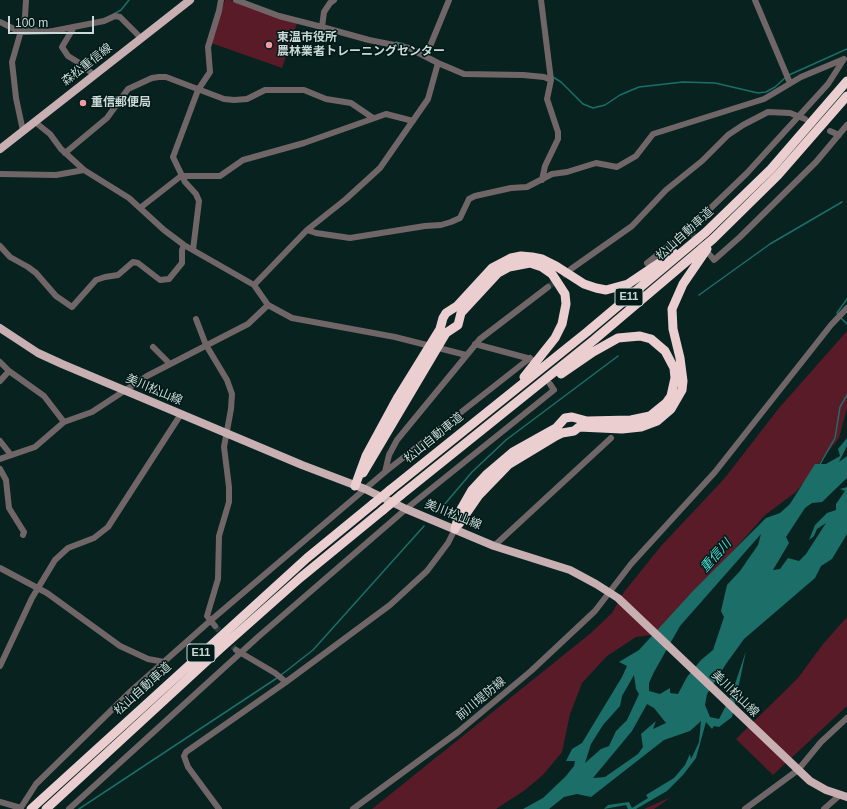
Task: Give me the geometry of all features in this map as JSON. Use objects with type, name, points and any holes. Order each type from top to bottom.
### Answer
[{"type":"highway","name":"松山自動車道","points":[[32,808],[307,558],[587,332],[706,232],[771,169],[847,81]]},
{"type":"highway","name":"松山自動車道","points":[[46,809],[300,578],[497,416],[594,340],[713,239],[778,175],[847,96]]},
{"type":"highway","points":[[434,347],[446,313],[457,306],[482,276],[501,262],[521,256],[542,259],[584,284],[596,288],[616,288],[628,284],[706,232]]},
{"type":"highway","points":[[455,529],[479,495],[496,475],[508,465],[556,436],[562,433],[574,431],[579,427],[622,429],[642,427],[657,421],[672,409],[682,390],[683,381],[680,358],[672,330],[672,308],[683,284],[713,239]]},
{"type":"highway","points":[[355,486],[434,347],[446,333],[458,325],[461,313],[498,273],[521,264],[530,263],[542,267],[552,274],[565,294],[565,315],[555,338],[510,394]]},
{"type":"highway","points":[[455,529],[460,511],[472,490],[500,462],[556,428],[565,418],[572,417],[587,421],[624,420],[650,416],[662,407],[671,396],[675,378],[674,368],[665,351],[651,339],[640,336],[618,338],[593,352],[497,416]]},
{"type":"main road","name":"森松重信線","points":[[0,149],[190,0]]},
{"type":"main road","name":"美川松山線","points":[[0,328],[38,353],[228,434],[364,489],[406,509],[494,546],[570,570],[611,592],[810,781],[826,790],[843,796]]},
{"type":"street","points":[[23,131],[16,98],[12,62],[25,17],[26,0]]},
{"type":"street","points":[[193,250],[200,201],[196,194],[184,182],[172,157],[198,90],[210,72],[208,46],[220,11],[221,0]]},
{"type":"street","points":[[236,0],[279,16],[368,40],[409,48],[426,56],[438,64],[464,74],[523,75],[544,77],[551,80]]},
{"type":"street","points":[[322,27],[324,12],[330,2],[334,0]]},
{"type":"street","points":[[426,56],[449,0]]},
{"type":"street","points":[[541,0],[551,80],[547,99],[558,132],[558,139],[545,166],[542,180]]},
{"type":"street","points":[[755,0],[788,78]]},
{"type":"street","points":[[0,22],[20,32],[53,31],[104,21],[115,16],[120,17],[141,38]]},
{"type":"street","points":[[74,27],[62,46],[68,56],[82,64],[94,75]]},
{"type":"street","points":[[307,230],[316,233],[350,238],[425,226],[441,225],[460,218],[469,199],[475,196],[511,188],[527,187],[552,174],[567,172],[596,163],[617,167],[636,156],[653,134],[764,99],[788,78],[801,77],[846,58]]},
{"type":"street","points":[[647,263],[690,232],[747,173],[797,116],[828,84],[846,58]]},
{"type":"street","points":[[254,285],[307,230],[346,199],[380,168],[428,99],[438,64]]},
{"type":"street","points":[[65,153],[108,118],[121,97],[133,85],[152,78],[166,77],[198,90],[224,98],[242,100],[265,90],[304,90],[326,99],[351,103],[373,118]]},
{"type":"street","points":[[571,269],[632,226],[666,190],[733,132],[768,112],[781,111],[804,119]]},
{"type":"street","points":[[140,208],[181,176],[220,176],[243,160],[304,143],[386,114],[413,121]]},
{"type":"street","points":[[35,122],[50,134],[65,153],[84,170],[129,198],[164,230],[184,245],[254,285],[268,305],[292,318],[331,324],[388,336],[466,355]]},
{"type":"street","points":[[710,255],[714,260],[740,237],[816,162],[847,125]]},
{"type":"street","points":[[830,131],[839,135]]},
{"type":"street","points":[[0,169],[3,174],[56,175],[84,170]]},
{"type":"street","points":[[0,246],[10,257],[36,273],[56,296],[72,307],[96,280],[118,275],[133,262],[138,263],[160,280],[169,279],[182,263],[182,250],[184,245]]},
{"type":"street","points":[[385,472],[389,455],[397,440],[475,344],[548,287]]},
{"type":"street","points":[[0,460],[35,447],[64,422],[92,412],[147,376],[248,324],[268,305]]},
{"type":"street","name":"前川堤防線","points":[[353,809],[458,732],[488,708],[595,611],[631,564],[715,472],[831,325],[847,308]]},
{"type":"street","points":[[196,320],[206,345],[230,386],[232,409],[228,434],[224,447],[229,486],[229,502],[219,536],[218,579],[207,616],[215,626]]},
{"type":"street","points":[[0,802],[21,809],[36,784],[164,662],[210,621],[364,489],[531,359],[475,344]]},
{"type":"street","points":[[153,347],[170,364]]},
{"type":"street","points":[[0,362],[9,371],[44,396],[64,422]]},
{"type":"street","points":[[0,381],[9,371]]},
{"type":"street","points":[[69,809],[238,652],[406,509],[554,390],[550,384]]},
{"type":"street","points":[[0,666],[38,589],[56,560],[68,548],[94,538],[108,527],[181,414]]},
{"type":"street","points":[[494,546],[611,438]]},
{"type":"street","points":[[0,441],[11,455]]},
{"type":"street","points":[[0,469],[6,480],[9,508],[24,532],[23,535]]},
{"type":"street","points":[[219,809],[188,767],[184,756],[190,749],[410,588],[438,558],[455,529]]},
{"type":"street","points":[[1,570],[38,589],[120,646],[148,659],[164,662]]},
{"type":"street","points":[[238,652],[275,673],[284,680]]},
{"type":"street","points":[[745,809],[796,768],[847,718]]},
{"type":"street","points":[[824,809],[843,796]]},
{"type":"shaded area","points":[[225,0],[230,0],[297,23],[282,68],[211,43]]},
{"type":"shaded area","points":[[847,331],[847,408],[839,438],[796,492],[765,515],[717,569],[667,633],[636,637],[607,656],[582,683],[570,714],[562,752],[543,775],[525,790],[496,809],[372,809],[591,633],[612,613],[624,592],[661,546],[724,479],[779,408]]},
{"type":"shaded area","points":[[847,617],[847,706],[773,775],[736,739],[798,678],[823,644]]},
{"type":"shaded area","points":[[671,797],[654,809],[644,809]]},
{"type":"water","points":[[847,438],[847,446],[839,462],[847,456],[847,478],[822,502],[812,503],[805,508],[786,537],[789,543],[773,570],[780,569],[788,558],[799,561],[806,554],[826,523],[817,529],[814,536],[809,540],[815,525],[827,513],[836,510],[836,504],[845,491],[840,489],[847,487],[847,534],[832,559],[821,566],[815,578],[744,639],[726,664],[707,694],[705,705],[710,717],[719,719],[731,696],[746,651],[732,717],[719,727],[714,726],[712,729],[706,722],[696,758],[683,775],[667,791],[636,809],[628,809],[626,805],[604,809],[608,805],[629,802],[632,808],[648,798],[646,795],[674,778],[685,765],[690,754],[691,759],[694,753],[699,742],[701,721],[690,731],[664,740],[591,797],[577,794],[564,797],[549,809],[523,809],[543,798],[566,776],[574,766],[575,761],[566,761],[572,749],[582,743],[622,677],[627,666],[619,662],[639,650],[693,591],[766,518],[780,513],[790,504],[815,464],[826,464],[840,456],[838,449]],"holes":[[[761,534],[758,545],[740,571],[727,585],[721,611],[724,617],[713,650],[701,660],[687,677],[678,694],[670,693],[670,688],[660,694],[649,691],[649,683],[654,672],[680,626]],[[634,675],[636,689],[639,694],[627,720],[616,731],[609,746],[601,749],[585,763],[591,744],[603,725],[620,706],[622,696]],[[647,704],[654,708],[666,723],[653,729],[656,721],[641,734],[643,747],[638,754],[605,777],[593,778],[632,731]]]},
{"type":"waterway","points":[[114,14],[121,10],[129,0]]},
{"type":"waterway","points":[[24,28],[42,28]]},
{"type":"waterway","points":[[396,42],[404,44]]},
{"type":"waterway","points":[[789,75],[847,49]]},
{"type":"waterway","points":[[553,77],[561,82],[583,104],[593,108],[605,105],[620,95],[639,87],[683,82],[715,83],[758,93],[766,92],[775,87],[786,77]]},
{"type":"waterway","points":[[699,295],[770,244],[842,202]]},
{"type":"waterway","points":[[839,315],[837,313],[847,299]]},
{"type":"waterway","points":[[841,318],[847,324]]},
{"type":"waterway","points":[[438,512],[472,472],[506,440],[618,356]]},
{"type":"waterway","points":[[819,466],[835,438],[840,407],[847,395]]},
{"type":"waterway","points":[[281,675],[313,650],[424,526]]},
{"type":"waterway","points":[[79,809],[277,678]]},
{"type":"tunnel","points":[[692,234],[705,250]]},
{"type":"tunnel","points":[[548,287],[569,271]]},
{"type":"tunnel","points":[[215,626],[236,650]]},
{"type":"place","name":"東温市役所 農林業者トレーニングセンター","points":[[269,45]]},
{"type":"place","name":"重信郵便局","points":[[83,103]]},
{"type":"water label","name":"重信川","points":[[716,556]]}]
